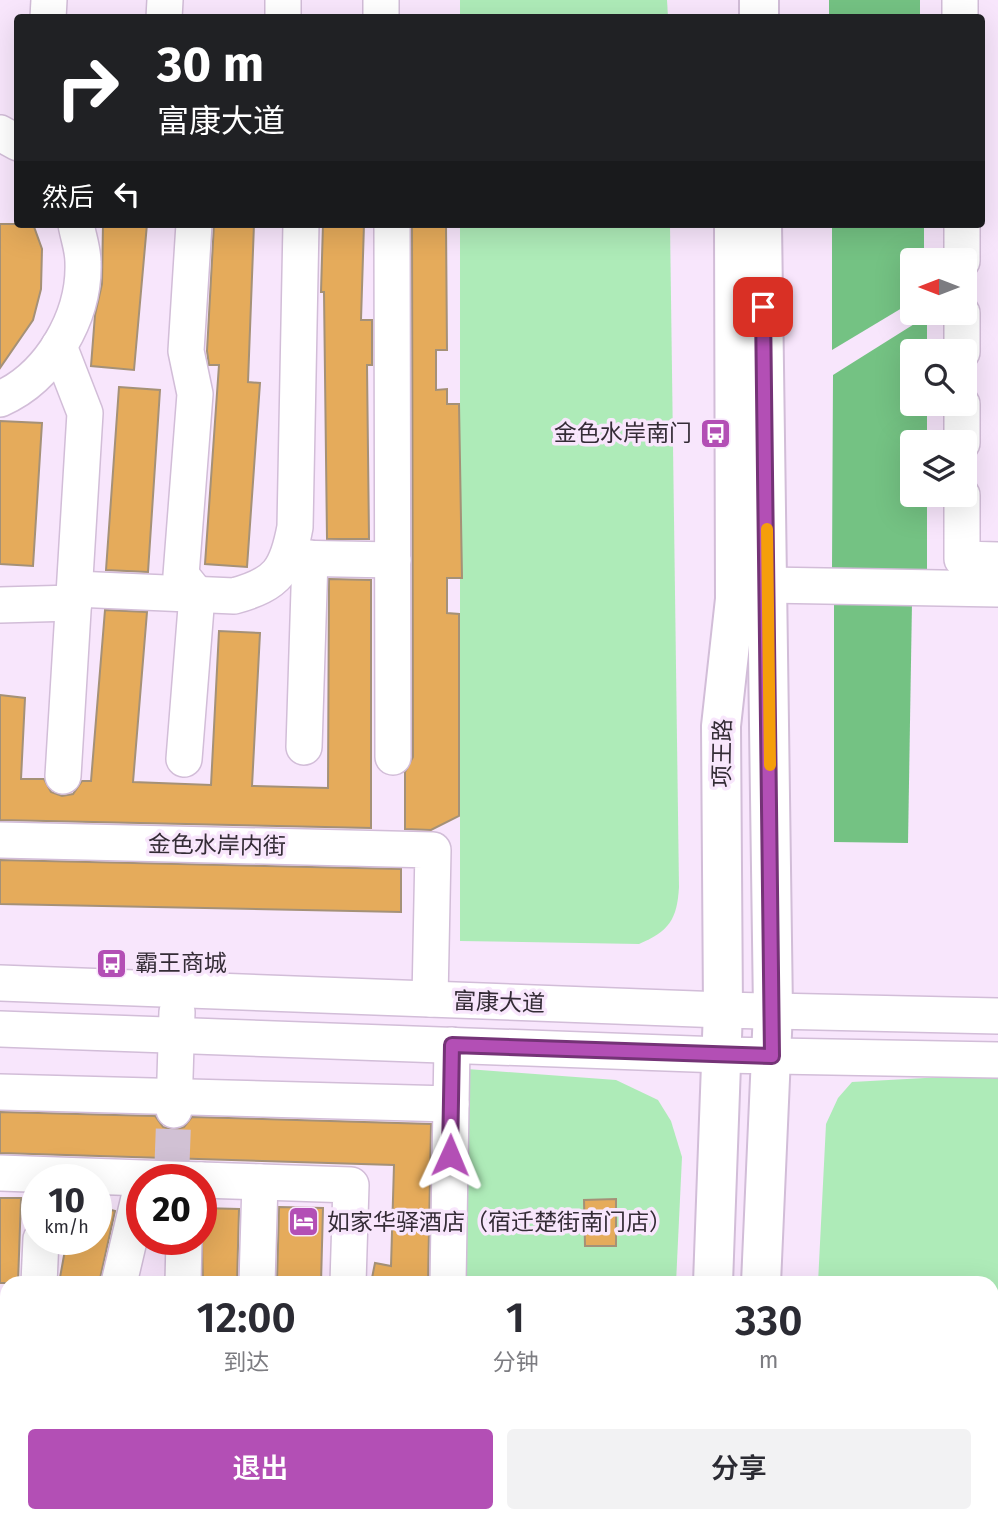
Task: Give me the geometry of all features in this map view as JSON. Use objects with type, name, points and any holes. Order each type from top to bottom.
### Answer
[{"type":"main road","name":"项王路","points":[[713,1276],[723,1010],[721,726],[735,599],[734,228]]},
{"type":"main road","name":"项王路","points":[[761,1276],[773,1011],[762,228]]},
{"type":"street","points":[[0,399],[16,392],[53,357],[76,312],[83,262],[77,228]]},
{"type":"street","points":[[184,759],[197,595],[181,575],[195,394],[186,351],[194,228]]},
{"type":"street","points":[[301,228],[295,527],[299,558],[304,747]]},
{"type":"street","points":[[392,228],[393,757]]},
{"type":"street","points":[[962,228],[962,248]]},
{"type":"street","points":[[58,346],[85,413],[63,776]]},
{"type":"street","points":[[962,507],[962,574]]},
{"type":"street","points":[[0,605],[74,596],[234,596],[257,589],[299,558],[393,560]]},
{"type":"street","points":[[767,585],[962,574],[998,560]]},
{"type":"street","points":[[962,574],[998,589]]},
{"type":"street","name":"金色水岸内街","points":[[0,840],[433,850],[430,999]]},
{"type":"street","name":"富康大道","points":[[0,983],[723,1010],[998,1016]]},
{"type":"street","points":[[174,1104],[178,990]]},
{"type":"street","name":"富康大道","points":[[0,1029],[721,1055],[998,1060]]},
{"type":"street","points":[[448,1276],[452,1045]]},
{"type":"street","points":[[0,1092],[174,1104],[451,1104]]},
{"type":"street","points":[[0,1173],[21,1175]]},
{"type":"street","points":[[217,1180],[351,1185],[348,1276]]},
{"type":"street","points":[[257,1276],[260,1182]]},
{"type":"street","points":[[39,1276],[40,1255]]},
{"type":"street","points":[[123,1276],[133,1255]]},
{"type":"street","points":[[183,1276],[184,1255]]},
{"type":"green space","points":[[460,0],[667,0],[668,14],[460,14]]},
{"type":"green space","points":[[829,0],[920,0],[920,14],[829,14]]},
{"type":"green space","points":[[460,228],[670,228],[679,887],[676,908],[670,923],[664,929],[639,944],[460,941]]},
{"type":"green space","points":[[832,228],[924,228],[924,248],[900,248],[900,309],[832,350]]},
{"type":"green space","points":[[911,326],[927,326],[927,339],[900,339],[900,416],[927,416],[927,430],[900,430],[900,507],[927,507],[927,571],[832,570],[833,375]]},
{"type":"green space","points":[[834,600],[912,602],[908,843],[834,842]]},
{"type":"green space","points":[[467,1069],[616,1080],[658,1100],[671,1121],[682,1157],[676,1276],[463,1276]]},
{"type":"green space","points":[[998,1074],[998,1276],[818,1276],[826,1124],[838,1098],[852,1082]]},
{"type":"building","points":[[0,224],[14,224],[14,228],[34,228],[42,249],[41,289],[33,320],[0,368]]},
{"type":"building","points":[[103,228],[147,228],[134,370],[91,366],[95,315],[102,284]]},
{"type":"building","points":[[214,228],[254,228],[248,382],[260,383],[247,567],[205,564],[219,365],[209,365],[207,351]]},
{"type":"building","points":[[323,228],[364,228],[361,320],[372,320],[372,365],[367,365],[369,539],[327,539],[324,292],[321,292]]},
{"type":"building","points":[[412,228],[446,228],[447,350],[436,350],[436,390],[447,389],[447,404],[459,404],[462,578],[447,578],[447,613],[459,614],[459,816],[431,830],[405,829],[405,772],[413,757]]},
{"type":"building","points":[[119,387],[160,390],[148,572],[106,570]]},
{"type":"building","points":[[0,421],[42,423],[33,566],[0,564]]},
{"type":"building","points":[[329,579],[371,580],[371,828],[0,820],[0,695],[25,698],[21,779],[44,779],[51,792],[62,796],[73,794],[82,781],[91,781],[105,610],[147,612],[133,782],[211,785],[219,631],[260,633],[252,786],[328,788]]},
{"type":"building","points":[[0,860],[401,869],[401,912],[0,904]]},
{"type":"building","points":[[0,1112],[155,1116],[163,1127],[173,1130],[184,1127],[192,1117],[431,1124],[428,1276],[372,1276],[375,1263],[391,1266],[394,1165],[0,1153]]},
{"type":"building","points":[[0,1198],[21,1198],[18,1276],[0,1276]]},
{"type":"building","points":[[616,1199],[616,1246],[585,1246],[584,1200]]},
{"type":"building","points":[[279,1207],[323,1208],[321,1276],[277,1276]]},
{"type":"building","points":[[217,1208],[239,1209],[237,1276],[203,1276],[202,1255],[217,1255]]},
{"type":"building","points":[[64,1255],[105,1255],[101,1276],[60,1276]]},
{"type":"tunnel","points":[[172,1164],[174,1110]]},
{"type":"slow traffic","points":[[767,529],[770,765]]},
{"type":"place","name":"金色水岸南门","points":[[715,433]]},
{"type":"place","name":"霸王商城","points":[[112,963]]},
{"type":"place","name":"如家华驿酒店（宿迁楚街南门店）","points":[[304,1222]]},
{"type":"route","points":[[450,1155],[452,1045],[772,1056],[763,307]]}]
